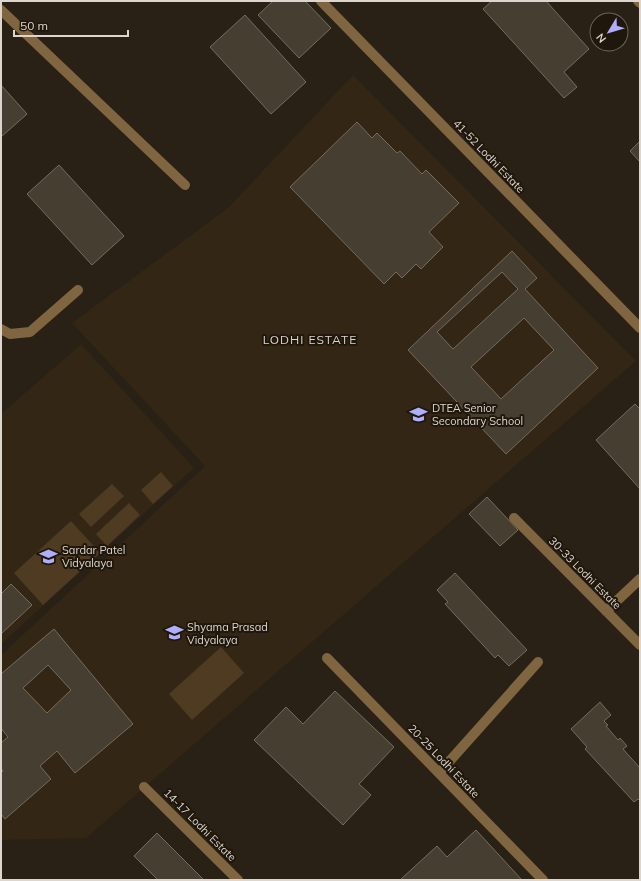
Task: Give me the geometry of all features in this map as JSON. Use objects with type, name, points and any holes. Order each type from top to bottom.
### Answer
[{"type":"street","name":"41-52 Lodhi Estate","points":[[321,1],[640,328]]},
{"type":"street","points":[[1,10],[185,185]]},
{"type":"street","points":[[1,329],[10,334],[30,332],[78,290]]},
{"type":"street","name":"30-33 Lodhi Estate","points":[[514,518],[640,645]]},
{"type":"street","points":[[606,611],[640,579]]},
{"type":"street","name":"20-25 Lodhi Estate","points":[[328,658],[543,880]]},
{"type":"street","points":[[439,772],[538,662]]},
{"type":"street","name":"14-17 Lodhi Estate","points":[[144,787],[238,880]]},
{"type":"shaded area","points":[[353,75],[636,361],[86,838],[1,840],[1,655],[205,466],[72,323],[228,208]]},
{"type":"shaded area","name":"Sardar Patel Vidyalaya","points":[[81,344],[194,468],[1,644],[1,414]]},
{"type":"shaded area","points":[[161,472],[173,486],[153,504],[141,490]]},
{"type":"shaded area","points":[[112,484],[124,496],[91,527],[79,514]]},
{"type":"shaded area","points":[[129,503],[140,515],[107,546],[96,534]]},
{"type":"shaded area","points":[[71,521],[100,553],[43,605],[14,573]]},
{"type":"shaded area","points":[[221,647],[244,673],[192,720],[169,694]]},
{"type":"building","points":[[273,1],[305,1],[331,28],[299,58],[258,15]]},
{"type":"building","points":[[492,1],[546,1],[589,49],[564,72],[577,87],[564,98],[483,9]]},
{"type":"building","points":[[245,15],[306,82],[271,114],[210,47]]},
{"type":"building","points":[[1,85],[27,114],[1,137]]},
{"type":"building","points":[[357,122],[372,138],[377,133],[397,153],[400,151],[422,174],[426,170],[459,203],[429,232],[443,247],[421,269],[416,264],[402,278],[396,272],[384,284],[290,187]]},
{"type":"building","points":[[640,141],[640,162],[630,151]]},
{"type":"building","points":[[59,165],[124,236],[92,265],[27,194]]},
{"type":"building","points":[[512,251],[537,278],[525,289],[598,368],[506,454],[408,350]],"holes":[[[502,272],[518,289],[453,349],[437,332]],[[524,318],[554,350],[501,399],[471,367]]]},
{"type":"building","points":[[635,404],[640,409],[640,489],[596,440]]},
{"type":"building","points":[[487,497],[518,530],[500,546],[469,514]]},
{"type":"building","points":[[455,573],[527,650],[509,666],[498,655],[495,658],[445,604],[448,602],[437,590]]},
{"type":"building","points":[[11,584],[32,605],[1,634],[1,594]]},
{"type":"building","points":[[54,629],[133,724],[75,773],[57,751],[40,766],[51,779],[5,819],[1,814],[1,773],[3,771],[1,768],[1,743],[8,737],[1,728],[1,674]],"holes":[[[48,665],[71,690],[47,713],[23,688]]]},
{"type":"building","points":[[335,691],[394,747],[359,784],[371,795],[343,825],[254,740],[286,707],[303,724]]},
{"type":"building","points":[[600,702],[611,715],[604,721],[608,725],[606,726],[618,740],[620,738],[627,746],[623,749],[640,768],[640,801],[638,799],[634,802],[585,749],[587,747],[571,729]]},
{"type":"building","points":[[476,830],[522,880],[400,880],[437,846],[447,857]]},
{"type":"building","points":[[157,833],[204,880],[158,880],[134,856]]},
{"type":"place","name":"DTEA Senior Secondary School","points":[[419,414]]},
{"type":"place","name":"Sardar Patel Vidyalaya","points":[[49,556]]},
{"type":"place","name":"Shyama Prasad Vidyalaya","points":[[174,633]]},
{"type":"district","name":"LODHI ESTATE","points":[[310,339]]}]
